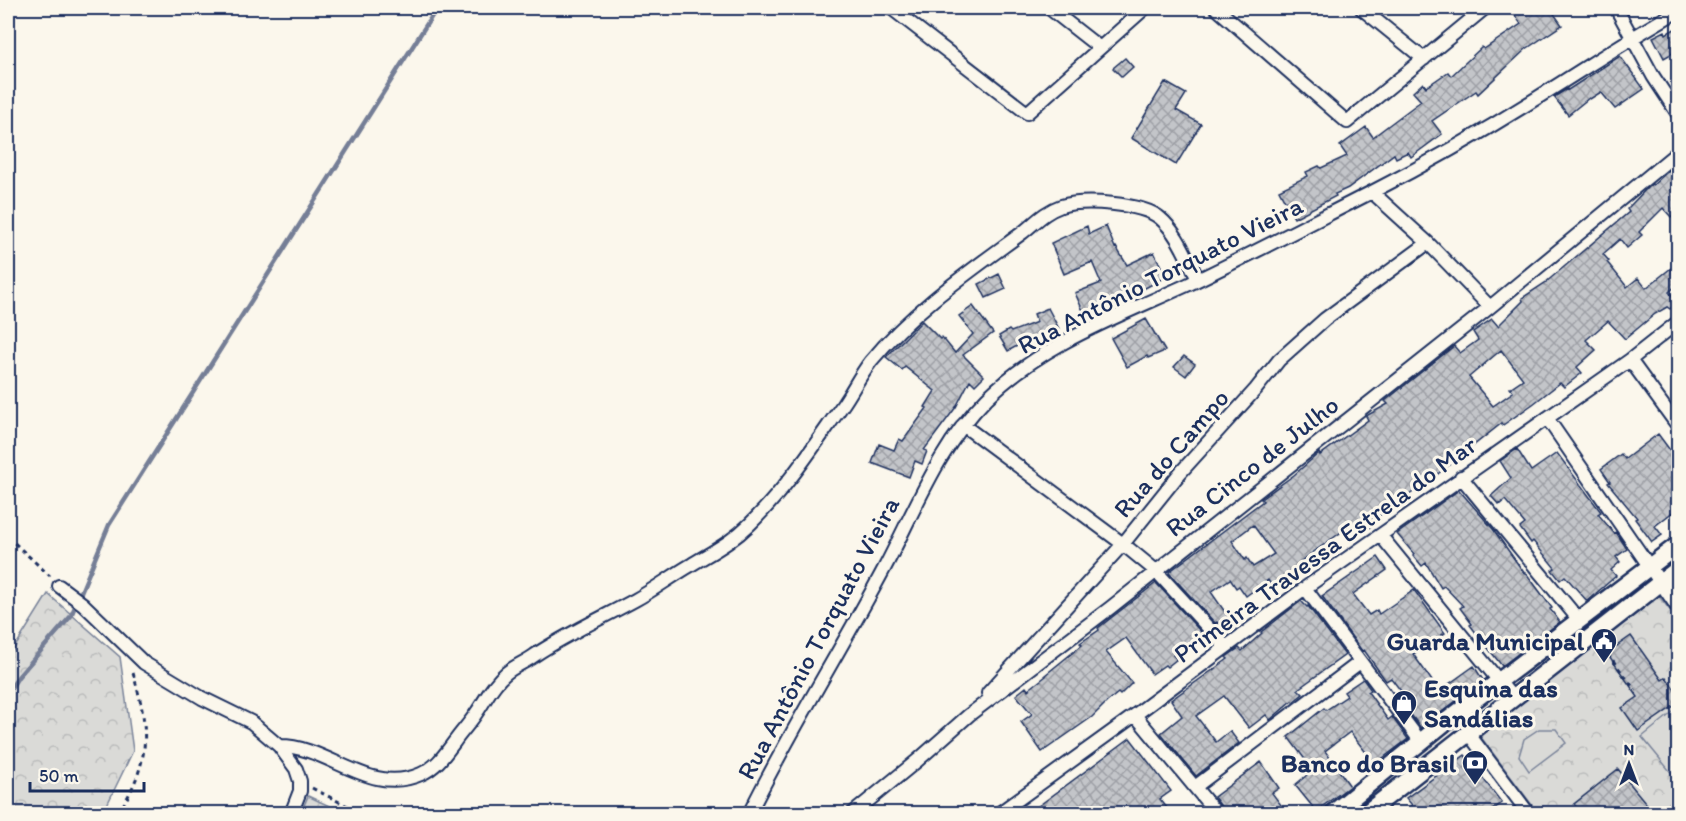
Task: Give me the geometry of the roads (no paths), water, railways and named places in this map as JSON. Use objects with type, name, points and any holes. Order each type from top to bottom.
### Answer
[{"type":"main road","points":[[1332,813],[1499,681],[1678,545]]},
{"type":"main road","points":[[1365,813],[1678,569]]},
{"type":"street","points":[[891,8],[1027,113],[1145,8]]},
{"type":"street","points":[[1049,8],[1100,48]]},
{"type":"street","points":[[1216,8],[1347,122],[1485,8]]},
{"type":"street","points":[[1361,8],[1424,59]]},
{"type":"street","points":[[1616,8],[1653,76],[1678,114]]},
{"type":"street","name":"Rua Antônio Torquato Vieira","points":[[749,813],[770,771],[885,567],[934,466],[963,426],[1008,380],[1056,346],[1198,279],[1451,150],[1632,37],[1678,11]]},
{"type":"street","name":"Rua Cinco de Julho","points":[[852,813],[969,715],[1490,308],[1678,152]]},
{"type":"street","points":[[1372,192],[1428,243],[1490,308]]},
{"type":"street","points":[[279,746],[303,748],[378,779],[403,779],[425,773],[438,764],[477,712],[491,689],[507,672],[550,645],[719,550],[748,526],[782,490],[843,405],[870,362],[904,327],[956,281],[1025,231],[1041,216],[1063,206],[1082,203],[1146,211],[1160,218],[1173,234],[1198,279]]},
{"type":"street","name":"Rua do Campo","points":[[969,715],[1123,544],[1180,473],[1256,389],[1279,360],[1325,319],[1428,243]]},
{"type":"street","name":"Primeira Travessa Estrela do Mar","points":[[998,813],[1135,715],[1305,588],[1630,360],[1678,322]]},
{"type":"street","points":[[1630,360],[1678,426]]},
{"type":"street","points":[[1547,418],[1678,608]]},
{"type":"street","points":[[963,426],[1156,571],[1225,646]]},
{"type":"street","points":[[1461,477],[1579,620]]},
{"type":"street","points":[[1381,536],[1512,697]]},
{"type":"street","points":[[59,586],[83,604],[144,663],[177,684],[250,722],[279,746],[296,769],[300,781],[300,791],[291,813]]},
{"type":"street","points":[[1305,588],[1421,742]]},
{"type":"street","points":[[1195,787],[1360,662]]},
{"type":"street","points":[[1135,715],[1217,813]]},
{"type":"street","points":[[1468,733],[1530,813]]},
{"type":"waterway","points":[[8,693],[18,677],[71,616],[109,525],[437,8]]},
{"type":"place","name":"Guarda Municipal","points":[[1604,664]]},
{"type":"place","name":"Esquina das Sandálias","points":[[1404,726]]},
{"type":"place","name":"Banco do Brasil","points":[[1475,786]]}]
